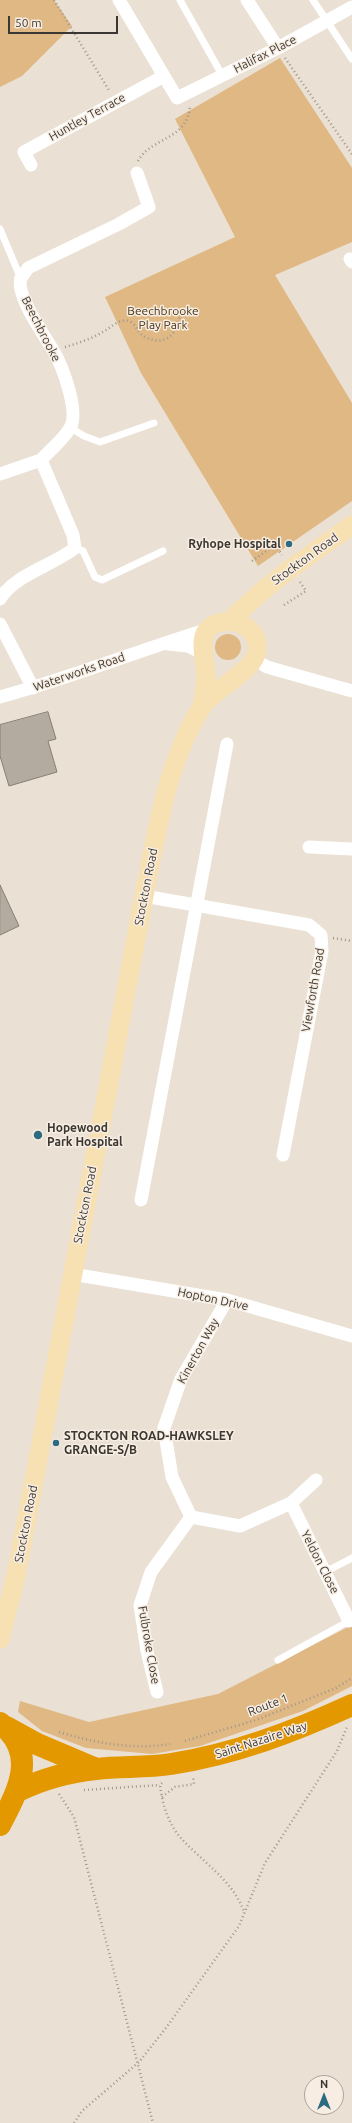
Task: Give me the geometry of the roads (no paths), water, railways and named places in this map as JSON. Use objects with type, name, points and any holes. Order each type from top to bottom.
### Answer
[{"type":"highway","name":"Saint Nazaire Way","points":[[10,1802],[51,1777],[96,1769],[142,1768],[218,1756],[309,1725],[350,1714]]},
{"type":"highway","name":"Saint Nazaire Way","points":[[2,1725],[37,1744],[96,1769]]},
{"type":"highway","points":[[0,1825],[22,1778],[23,1764],[20,1750],[14,1737],[2,1725]]},
{"type":"main road","name":"Stockton Road","points":[[0,1639],[16,1576],[144,896],[166,791],[177,759],[202,707],[205,692],[204,636],[209,629],[219,622],[230,620],[259,594],[352,525]]},
{"type":"main road","points":[[251,632],[259,594]]},
{"type":"main road","points":[[230,620],[238,622],[251,632],[256,645],[254,659]]},
{"type":"main road","points":[[204,657],[211,669],[220,674],[230,676],[240,674]]},
{"type":"main road","name":"Stockton Road","points":[[202,707],[218,691],[248,668],[254,659]]},
{"type":"street","points":[[119,0],[164,76]]},
{"type":"street","points":[[247,0],[278,48]]},
{"type":"street","name":"Halifax Place","points":[[164,76],[182,96],[278,48],[352,7]]},
{"type":"street","name":"Huntley Terrace","points":[[31,165],[24,152],[115,101],[164,76]]},
{"type":"street","points":[[21,278],[28,268],[119,224],[149,207],[137,173]]},
{"type":"street","name":"Beechbrooke","points":[[21,278],[21,287],[27,306],[54,351],[66,381],[73,409],[71,428]]},
{"type":"street","points":[[0,474],[41,460],[71,428]]},
{"type":"street","points":[[0,599],[6,589],[18,580],[62,558],[74,548],[73,535],[41,460]]},
{"type":"street","points":[[0,624],[33,688]]},
{"type":"street","name":"Waterworks Road","points":[[0,697],[33,688],[156,645],[209,629]]},
{"type":"street","name":"Waterworks Road","points":[[156,645],[172,643],[188,646],[204,657]]},
{"type":"street","points":[[254,659],[267,667],[352,691]]},
{"type":"street","points":[[141,1200],[198,905],[227,744]]},
{"type":"street","points":[[309,847],[352,849]]},
{"type":"street","name":"Viewforth Road","points":[[144,896],[309,925],[321,935],[322,951],[283,1155]]},
{"type":"street","name":"Hopton Drive","points":[[72,1274],[227,1300],[352,1336]]},
{"type":"street","name":"Kinerton Way","points":[[191,1517],[172,1477],[164,1428],[181,1379],[227,1300]]},
{"type":"street","points":[[191,1517],[240,1526],[291,1504],[316,1480]]},
{"type":"street","name":"Yeldon Close","points":[[291,1504],[350,1621]]},
{"type":"street","name":"Fulbroke Close","points":[[157,1692],[147,1651],[140,1605],[151,1572],[191,1517]]},
{"type":"lane","points":[[180,0],[222,75]]},
{"type":"lane","points":[[313,0],[326,22],[352,59]]},
{"type":"lane","points":[[0,229],[21,278]]},
{"type":"lane","points":[[71,428],[84,436],[100,442],[154,424]]},
{"type":"lane","points":[[74,548],[83,551],[95,577],[102,580],[163,551]]},
{"type":"lane","points":[[325,1572],[352,1558]]},
{"type":"lane","points":[[278,1660],[350,1621]]},
{"type":"place","name":"Ryhope Hospital","points":[[289,544]]},
{"type":"place","name":"Hopewood Park Hospital","points":[[38,1135]]},
{"type":"place","name":"STOCKTON ROAD-HAWKSLEY GRANGE-S/B","points":[[56,1443]]},
{"type":"park label","name":"Beechbrooke Play Park","points":[[163,318]]}]
